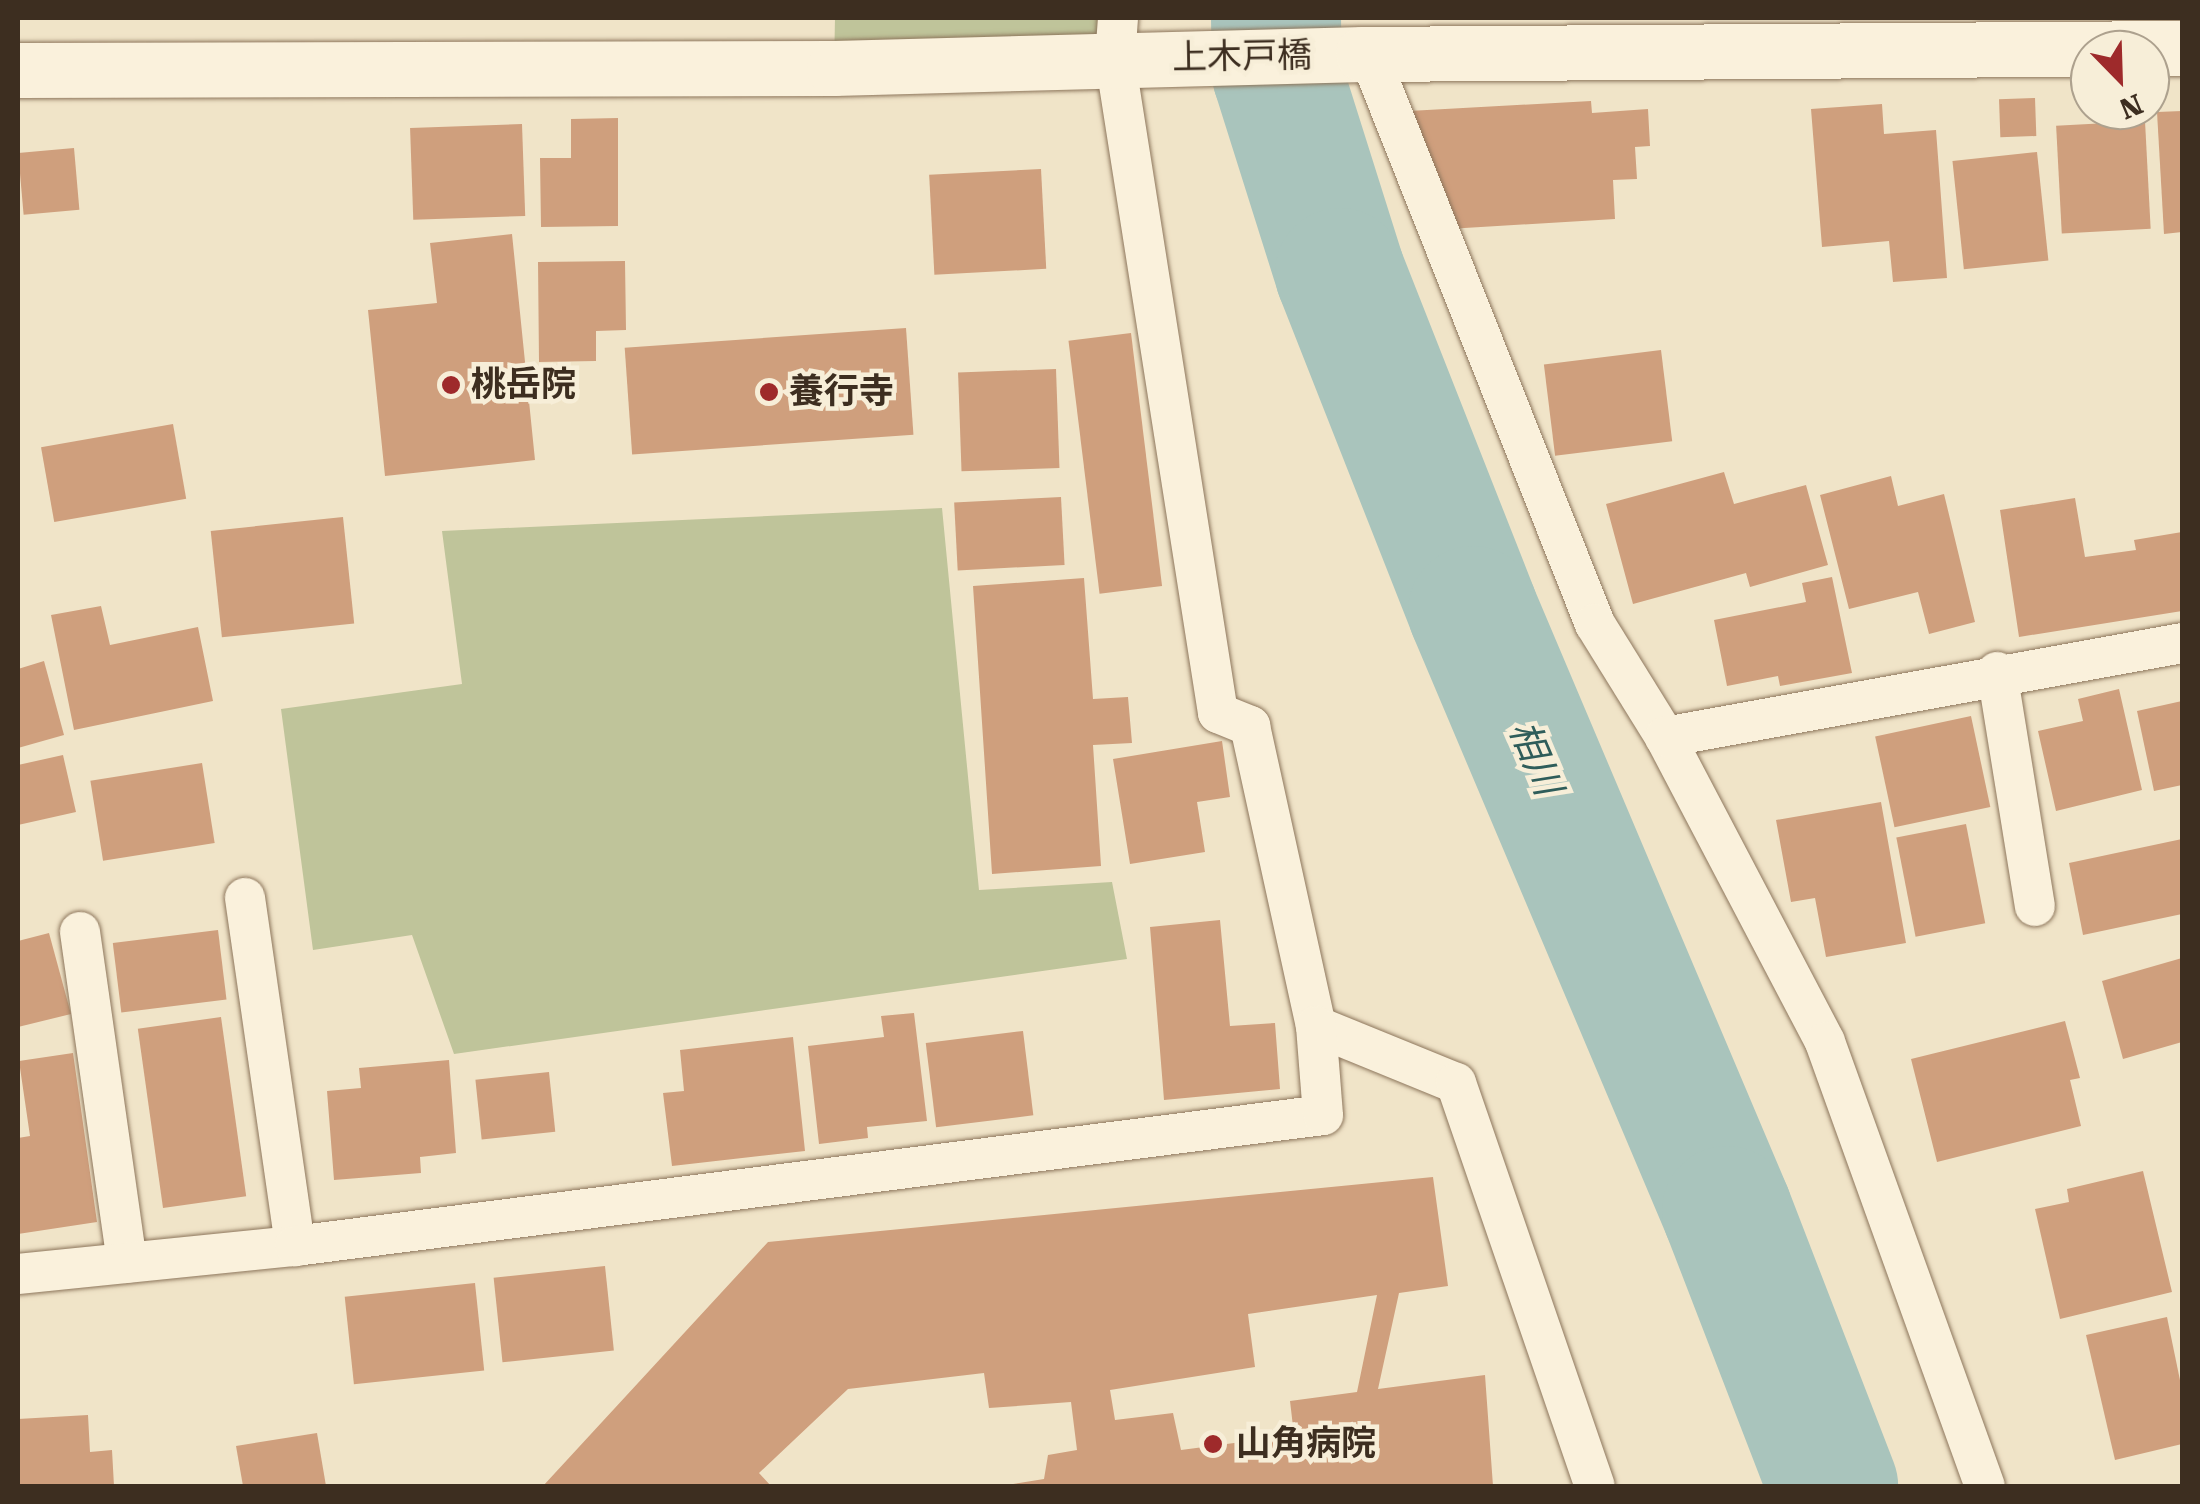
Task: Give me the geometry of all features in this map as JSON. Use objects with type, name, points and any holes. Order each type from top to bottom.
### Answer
[{"type":"street","name":"上木戸橋","points":[[18,70],[834,68],[1118,45],[1366,55],[2182,48]]},
{"type":"lane","points":[[18,1274],[295,1246],[1323,1115],[1316,1026],[1250,726],[1218,713],[1118,45]]},
{"type":"lane","points":[[1366,55],[1594,624],[1664,737],[1824,1042],[1985,1486]]},
{"type":"lane","points":[[1664,737],[1997,672],[2182,643]]},
{"type":"lane","points":[[1997,672],[2035,906]]},
{"type":"lane","points":[[246,898],[295,1246]]},
{"type":"lane","points":[[80,932],[127,1263]]},
{"type":"lane","points":[[1316,1026],[1456,1083],[1596,1486]]},
{"type":"green space","points":[[835,18],[1118,18],[1115,59],[834,68]]},
{"type":"green space","points":[[942,508],[979,890],[1112,882],[1127,959],[454,1054],[412,935],[313,950],[281,709],[462,684],[442,531]]},
{"type":"building","points":[[2035,98],[2036,136],[2000,137],[1999,99]]},
{"type":"building","points":[[1591,101],[1592,113],[1648,109],[1650,146],[1635,147],[1637,179],[1613,180],[1615,219],[1448,229],[1409,111]]},
{"type":"building","points":[[1882,104],[1884,134],[1936,130],[1947,278],[1893,282],[1889,241],[1822,247],[1811,109]]},
{"type":"building","points":[[2170,111],[2182,111],[2182,232],[2164,234],[2158,130],[2170,130]]},
{"type":"building","points":[[618,118],[618,226],[541,227],[540,158],[571,158],[571,119]]},
{"type":"building","points":[[522,124],[525,216],[413,220],[410,128]]},
{"type":"building","points":[[2070,125],[2070,130],[2145,130],[2151,229],[2062,234],[2056,126]]},
{"type":"building","points":[[74,148],[79,210],[24,215],[18,153]]},
{"type":"building","points":[[2037,152],[2048,260],[1964,269],[1952,161]]},
{"type":"building","points":[[1041,169],[1046,269],[934,275],[929,175]]},
{"type":"building","name":"桃岳院","points":[[512,234],[535,460],[385,476],[368,310],[437,303],[430,243]]},
{"type":"building","points":[[625,261],[626,330],[596,331],[596,361],[539,362],[538,262]]},
{"type":"building","name":"養行寺","points":[[906,328],[913,435],[632,454],[625,348]]},
{"type":"building","points":[[1131,333],[1162,586],[1100,594],[1068,341]]},
{"type":"building","points":[[1661,350],[1672,441],[1555,456],[1544,364]]},
{"type":"building","points":[[1056,369],[1059,468],[962,471],[958,372]]},
{"type":"building","points":[[173,424],[186,499],[54,522],[41,447]]},
{"type":"building","points":[[1724,472],[1734,504],[1806,485],[1828,565],[1750,587],[1746,573],[1633,604],[1606,504]]},
{"type":"building","points":[[1891,476],[1898,506],[1944,494],[1975,622],[1929,634],[1918,592],[1849,609],[1820,495]]},
{"type":"building","points":[[1061,497],[1065,565],[958,571],[954,503]]},
{"type":"building","points":[[2075,498],[2085,557],[2136,550],[2134,540],[2182,532],[2182,611],[2019,637],[2000,510]]},
{"type":"building","points":[[343,517],[354,623],[222,637],[211,531]]},
{"type":"building","points":[[1832,577],[1852,673],[1780,686],[1778,676],[1727,686],[1714,620],[1806,602],[1802,583]]},
{"type":"building","points":[[1084,578],[1093,699],[1128,697],[1132,743],[1093,745],[1101,866],[992,874],[973,586]]},
{"type":"building","points":[[101,606],[110,645],[198,627],[213,701],[74,730],[51,615]]},
{"type":"building","points":[[44,661],[64,735],[18,748],[18,669]]},
{"type":"building","points":[[2119,689],[2142,790],[2056,811],[2038,731],[2083,721],[2078,699]]},
{"type":"building","points":[[2182,701],[2182,785],[2154,791],[2137,711]]},
{"type":"building","points":[[1971,716],[1990,807],[1894,827],[1875,736]]},
{"type":"building","points":[[1222,741],[1230,797],[1197,802],[1205,852],[1130,864],[1113,759]]},
{"type":"building","points":[[63,755],[76,812],[18,825],[18,765]]},
{"type":"building","points":[[202,763],[215,843],[103,861],[90,781]]},
{"type":"building","points":[[1881,802],[1906,943],[1826,957],[1815,898],[1791,902],[1776,820]]},
{"type":"building","points":[[1966,824],[1985,923],[1916,937],[1896,838]]},
{"type":"building","points":[[2182,839],[2182,914],[2083,935],[2069,863]]},
{"type":"building","points":[[1220,920],[1230,1026],[1275,1023],[1280,1089],[1164,1100],[1150,927]]},
{"type":"building","points":[[218,930],[227,999],[121,1012],[113,943]]},
{"type":"building","points":[[49,933],[71,1014],[18,1027],[18,941]]},
{"type":"building","points":[[2182,958],[2182,1042],[2123,1059],[2102,981]]},
{"type":"building","points":[[914,1013],[927,1121],[867,1127],[868,1138],[819,1144],[808,1046],[884,1037],[881,1016]]},
{"type":"building","points":[[221,1017],[246,1196],[163,1208],[138,1029]]},
{"type":"building","points":[[2065,1021],[2080,1078],[2070,1080],[2081,1126],[1937,1162],[1911,1059]]},
{"type":"building","points":[[1023,1031],[1033,1115],[936,1127],[926,1043]]},
{"type":"building","points":[[793,1037],[805,1151],[672,1166],[663,1093],[684,1091],[680,1050]]},
{"type":"building","points":[[73,1053],[97,1222],[18,1234],[18,1138],[30,1136],[19,1061]]},
{"type":"building","points":[[449,1060],[456,1153],[420,1157],[421,1173],[334,1180],[327,1091],[361,1088],[359,1068]]},
{"type":"building","points":[[549,1072],[555,1132],[482,1139],[475,1080]]},
{"type":"building","points":[[2143,1171],[2172,1292],[2060,1319],[2035,1209],[2069,1202],[2067,1189]]},
{"type":"building","points":[[1433,1177],[1448,1286],[1399,1293],[1378,1389],[1485,1375],[1493,1486],[1000,1486],[1044,1479],[1048,1455],[1077,1450],[1071,1402],[989,1408],[984,1373],[848,1389],[759,1473],[771,1486],[543,1486],[768,1242]],"holes":[[[1377,1295],[1357,1392],[1290,1401],[1294,1435],[1181,1450],[1173,1413],[1115,1420],[1110,1390],[1255,1367],[1248,1314]]]},
{"type":"building","points":[[605,1266],[614,1351],[502,1362],[494,1278]]},
{"type":"building","points":[[475,1283],[484,1371],[354,1384],[345,1297]]},
{"type":"building","points":[[2167,1317],[2182,1390],[2182,1444],[2115,1460],[2086,1335]]},
{"type":"building","points":[[88,1415],[90,1452],[112,1450],[114,1486],[18,1486],[18,1419]]},
{"type":"building","points":[[317,1433],[326,1486],[243,1486],[236,1446]]},
{"type":"waterway","name":"相川","points":[[1276,18],[1277,73],[1340,273],[1473,611],[1727,1211],[1833,1486]]},
{"type":"place","name":"桃岳院","points":[[451,385]]},
{"type":"place","name":"養行寺","points":[[769,392]]},
{"type":"place","name":"山角病院","points":[[1213,1444]]}]
